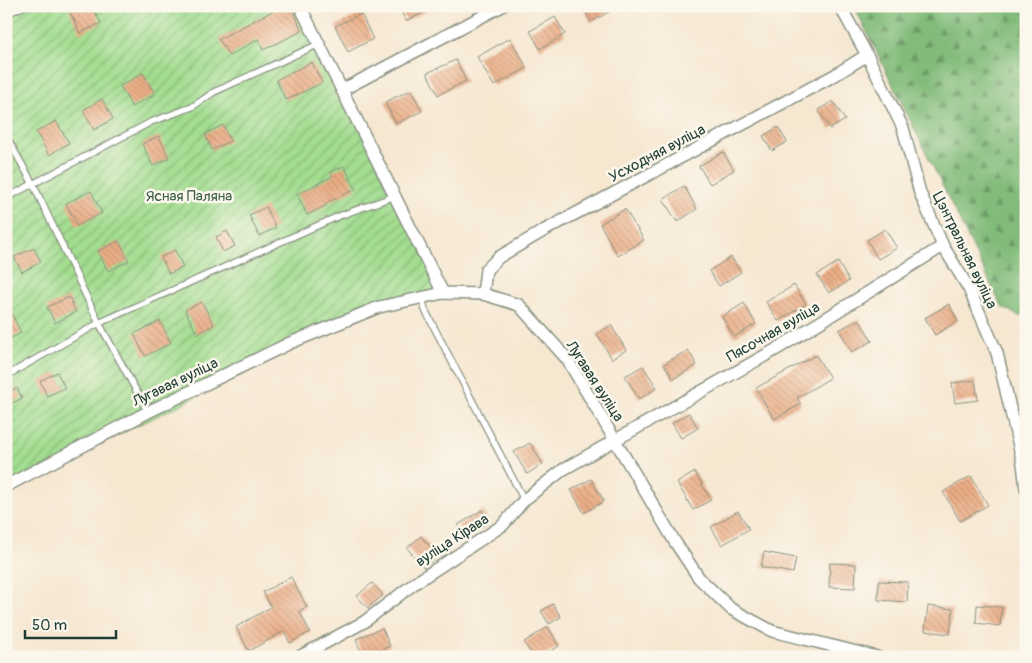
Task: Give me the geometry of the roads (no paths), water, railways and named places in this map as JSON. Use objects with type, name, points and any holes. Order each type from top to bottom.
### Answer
[{"type":"street","points":[[300,6],[443,293]]},
{"type":"street","points":[[342,90],[502,6]]},
{"type":"street","name":"Цэнтральная вуліца","points":[[840,6],[867,55],[903,128],[920,193],[943,246],[969,289],[996,353],[1024,463],[1026,489]]},
{"type":"street","name":"Усходняя вуліца","points":[[483,294],[486,270],[499,257],[545,230],[835,75],[867,55]]},
{"type":"street","name":"Пясочная вуліца","points":[[615,440],[774,350],[943,246]]},
{"type":"street","name":"Лугавая вуліца","points":[[6,486],[148,412],[279,347],[379,307],[443,293],[483,294],[519,305],[567,359],[675,542],[699,578],[730,610],[772,631],[877,657]]},
{"type":"street","name":"вуліца Кірава","points":[[299,657],[364,622],[414,583],[503,525],[524,500],[564,469],[615,440]]},
{"type":"lane","points":[[6,14],[24,6]]},
{"type":"lane","points":[[6,198],[151,122],[192,107],[214,92],[319,44]]},
{"type":"lane","points":[[6,136],[33,184],[99,323],[148,412]]},
{"type":"lane","points":[[6,376],[99,323],[339,216],[395,196]]},
{"type":"lane","points":[[422,297],[425,310],[524,500]]},
{"type":"park label","name":"Ясная Паляна","points":[[189,196]]}]
